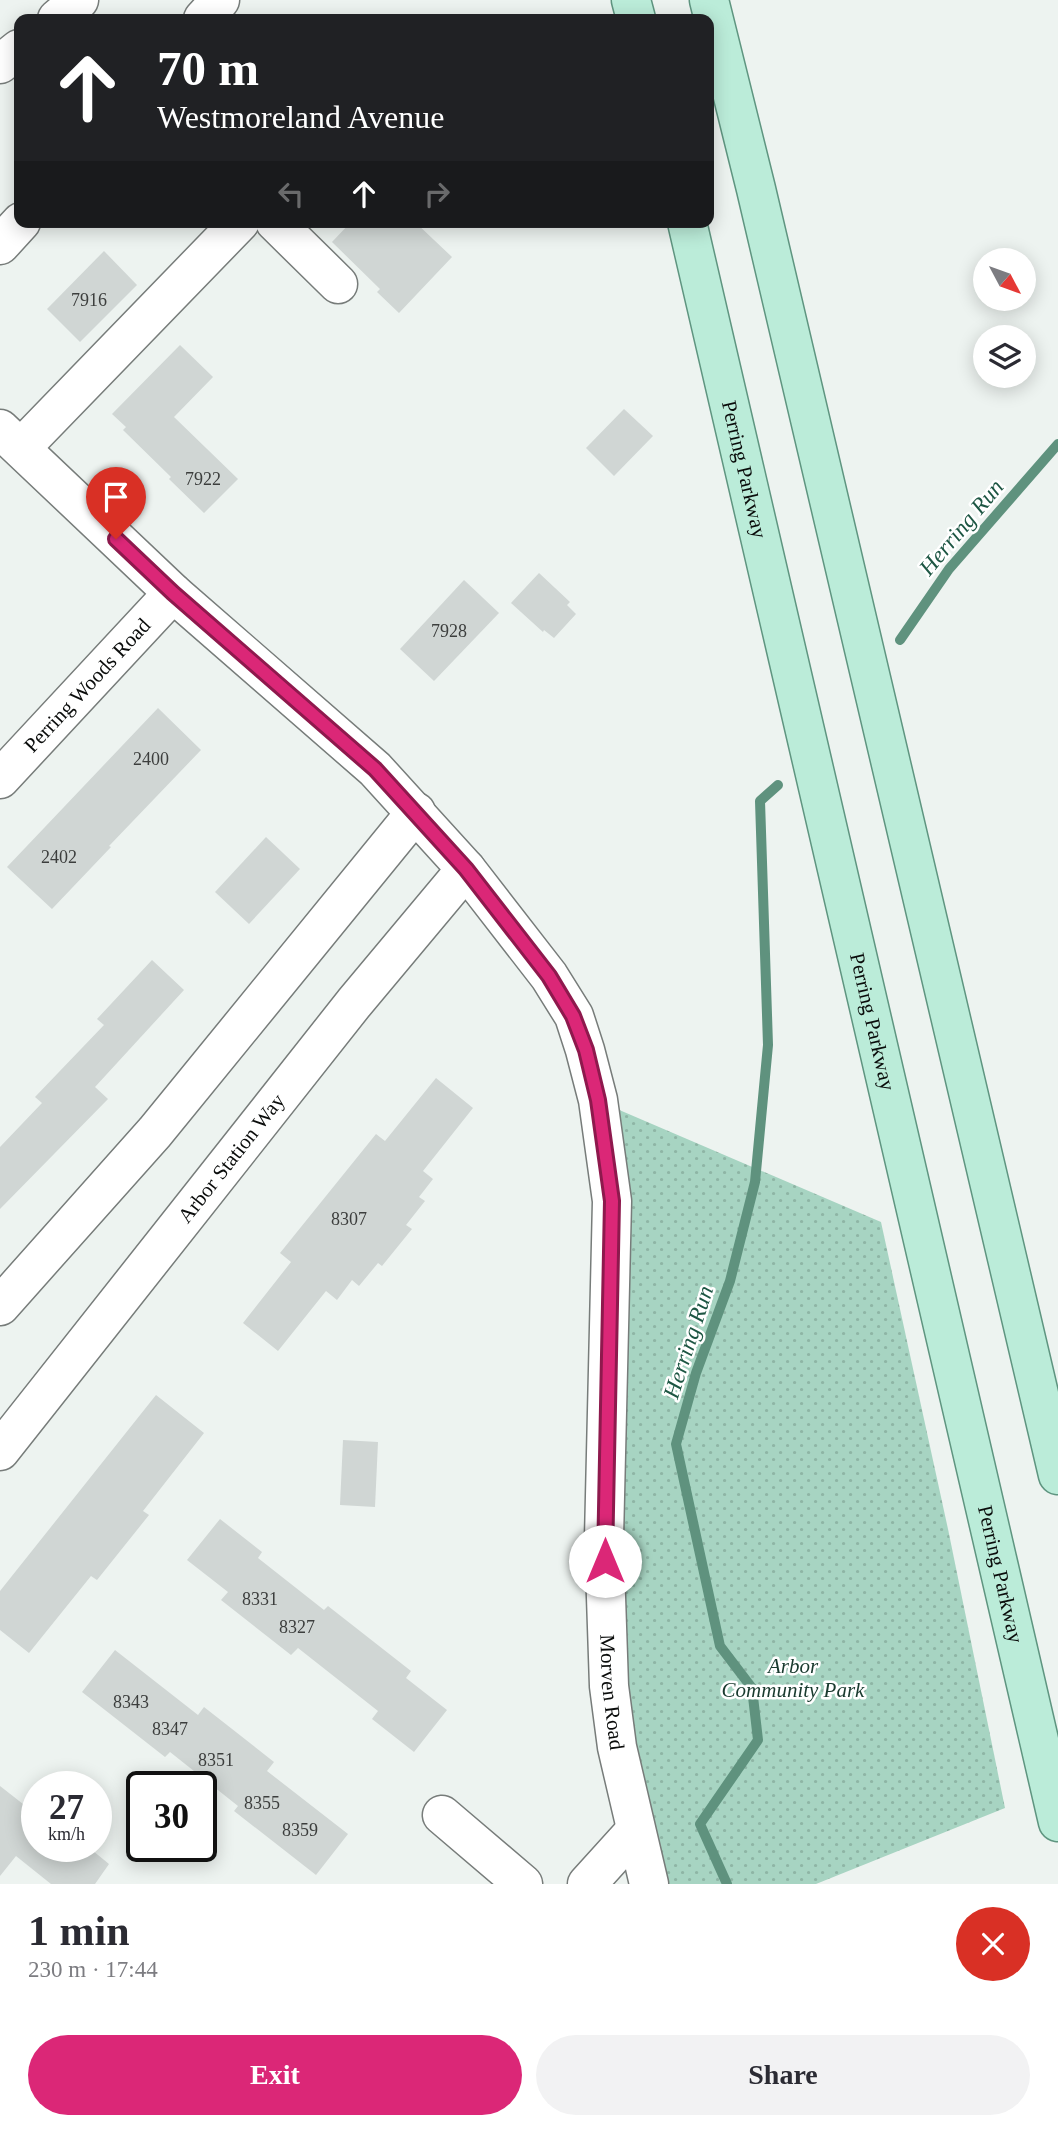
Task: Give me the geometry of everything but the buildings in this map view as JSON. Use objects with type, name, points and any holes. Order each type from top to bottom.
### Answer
[{"type":"main road","points":[[714,20],[1058,1475]]},
{"type":"main road","name":"Perring Parkway","points":[[688,228],[1058,1822]]},
{"type":"street","points":[[63,14],[79,0]]},
{"type":"street","points":[[207,14],[220,0]]},
{"type":"street","points":[[0,64],[14,53]]},
{"type":"street","points":[[0,245],[16,228]]},
{"type":"street","points":[[10,439],[234,228]]},
{"type":"street","points":[[281,228],[338,284]]},
{"type":"street","name":"Morven Road","points":[[10,439],[173,593],[375,769],[466,869],[549,976],[573,1016],[586,1050],[598,1100],[612,1201],[604,1538],[606,1631],[609,1685],[617,1747],[649,1884]]},
{"type":"street","name":"Perring Woods Road","points":[[0,779],[173,593]]},
{"type":"street","points":[[0,1306],[155,1132],[416,812]]},
{"type":"street","name":"Arbor Station Way","points":[[0,1451],[354,1003],[466,869]]},
{"type":"street","points":[[442,1815],[523,1884]]},
{"type":"street","points":[[587,1884],[635,1831]]},
{"type":"green space","name":"Arbor Community Park","points":[[617,1109],[881,1222],[1005,1808],[816,1884],[665,1884],[612,1706]]},
{"type":"waterway","name":"Herring Run","points":[[900,640],[949,569],[1058,444]]},
{"type":"waterway","name":"Herring Run","points":[[727,1884],[700,1824],[758,1740],[752,1688],[720,1646],[676,1444],[696,1373],[730,1281],[755,1182],[768,1045],[760,801],[778,785]]},
{"type":"route","points":[[116,539],[173,593],[375,769],[466,869],[549,976],[573,1016],[586,1050],[598,1100],[612,1201],[605,1561]]}]
